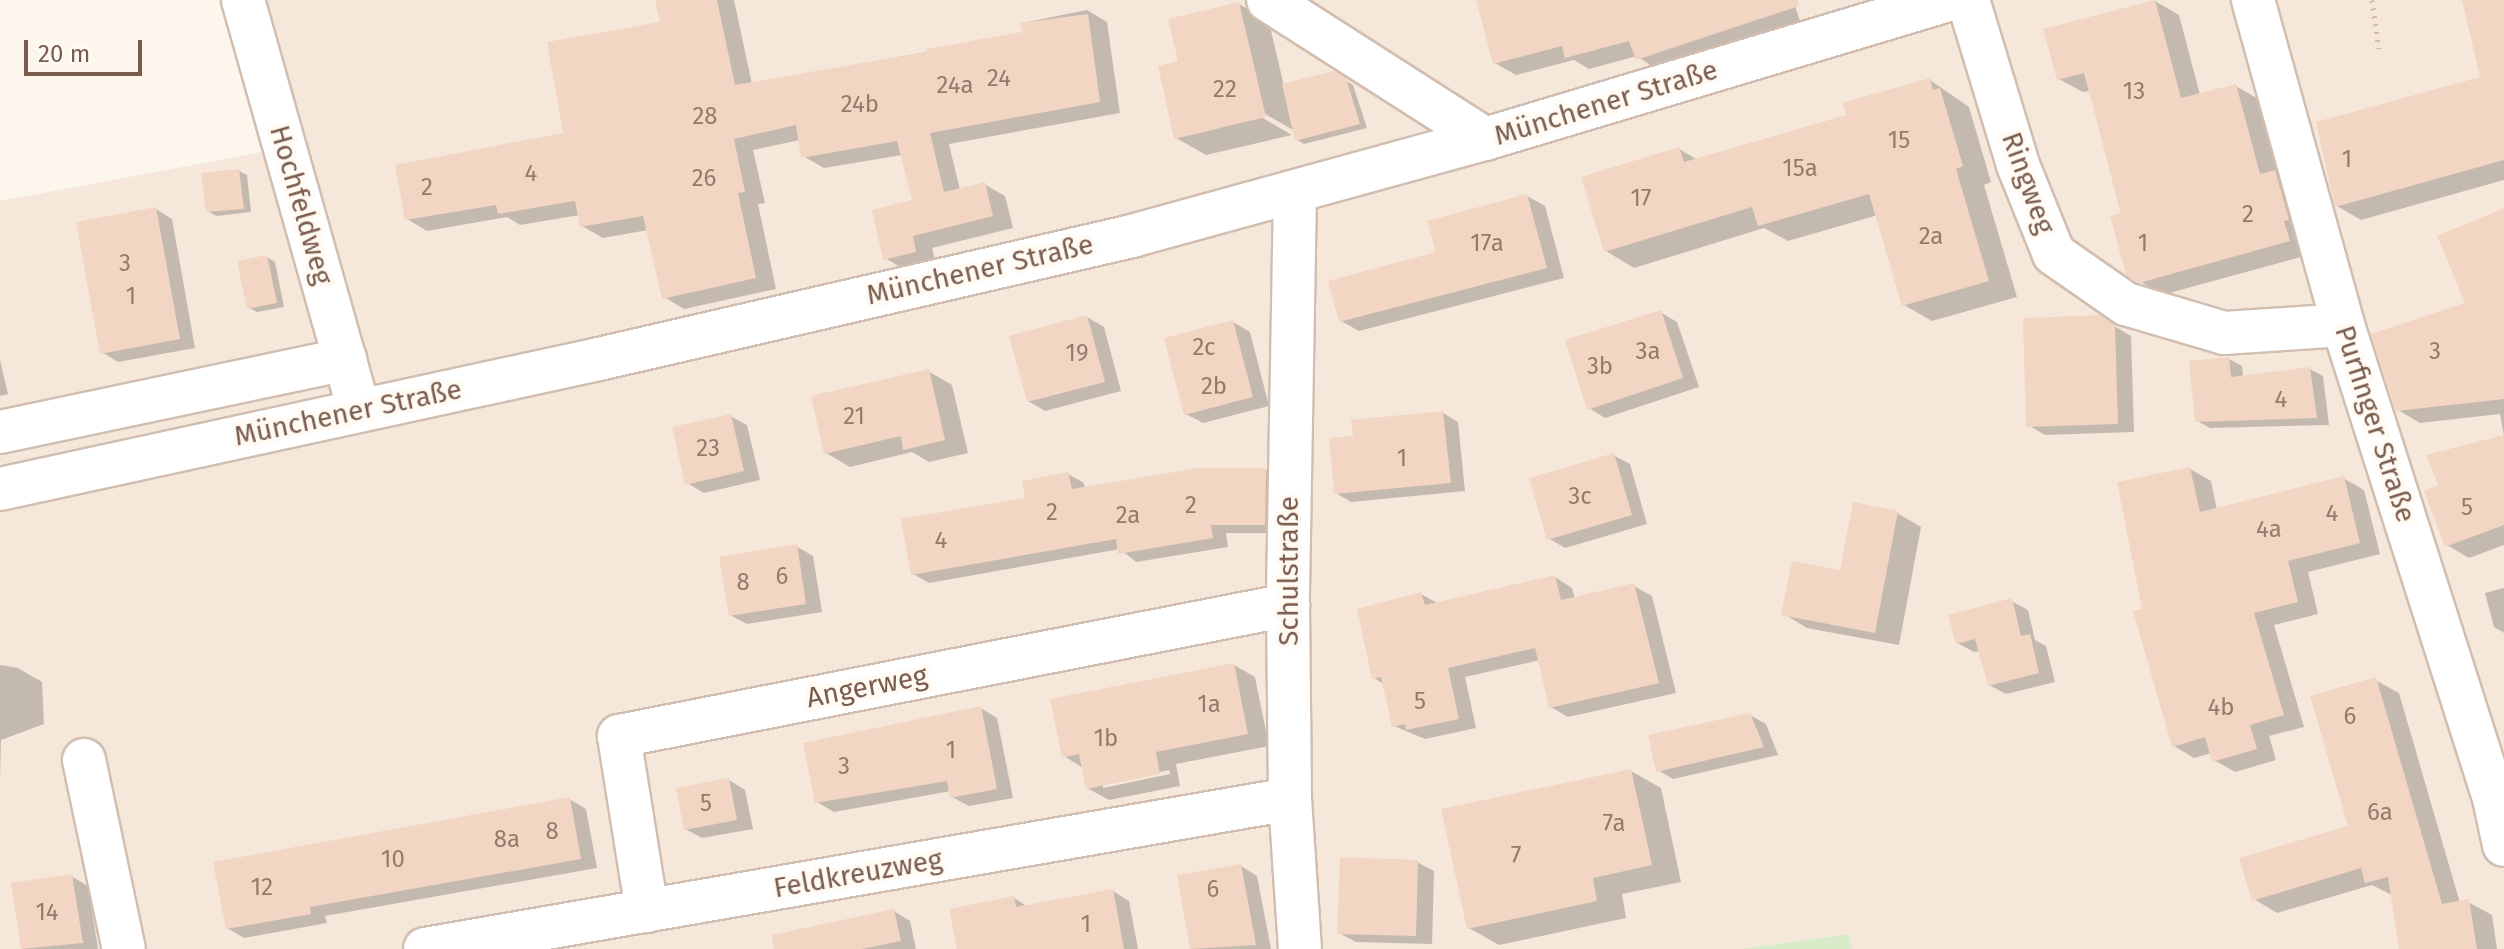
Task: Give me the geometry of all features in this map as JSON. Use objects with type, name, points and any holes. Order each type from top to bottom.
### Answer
[{"type":"street","name":"Hochfeldweg","points":[[243,0],[359,410]]},
{"type":"street","points":[[1268,0],[1485,139]]},
{"type":"street","name":"Münchener Straße","points":[[0,489],[599,359],[1132,236],[1485,139],[1887,8],[1947,0]]},
{"type":"street","name":"Ringweg","points":[[1968,0],[2018,165],[2054,254],[2126,304],[2224,333],[2343,325]]},
{"type":"street","name":"Purfinger Straße","points":[[2253,0],[2343,325],[2499,797],[2504,845]]},
{"type":"street","name":"Schulstraße","points":[[1295,192],[1288,605],[1290,799],[1300,949]]},
{"type":"street","name":"Münchener Straße","points":[[0,432],[345,359]]},
{"type":"street","name":"Angerweg","points":[[647,911],[619,736],[1288,605]]},
{"type":"street","points":[[84,760],[124,949]]},
{"type":"street","name":"Feldkreuzweg","points":[[425,949],[1290,799]]},
{"type":"path","points":[[2372,0],[2379,49]]},
{"type":"shaded area","points":[[256,0],[2504,0],[2504,949],[1852,949],[1849,934],[1739,949],[0,949],[0,201],[268,151]]},
{"type":"green space","points":[[1849,934],[1852,949],[1739,949]]},
{"type":"building","points":[[655,0],[717,0],[735,85],[927,52],[926,49],[1022,32],[1020,23],[1088,14],[1100,102],[930,133],[944,192],[985,182],[993,216],[913,236],[916,252],[883,260],[872,210],[912,200],[897,141],[801,158],[796,125],[734,139],[745,192],[738,193],[756,278],[662,299],[643,216],[580,227],[575,201],[498,214],[496,205],[405,220],[395,165],[563,133],[547,42],[660,22]]},
{"type":"building","points":[[1476,0],[1798,0],[1799,6],[1636,60],[1629,41],[1565,58],[1562,46],[1493,64]]},
{"type":"building","points":[[2155,0],[2181,98],[2236,84],[2260,174],[2275,170],[2289,220],[2284,221],[2290,241],[2139,283],[2126,275],[2110,216],[2121,213],[2084,73],[2057,80],[2043,29]]},
{"type":"building","points":[[2462,0],[2504,0],[2504,160],[2335,207],[2316,122],[2480,77]]},
{"type":"building","points":[[1239,2],[1266,117],[1174,139],[1158,66],[1178,61],[1168,19]]},
{"type":"building","points":[[1334,71],[1346,78],[1360,124],[1295,141],[1282,84]]},
{"type":"building","points":[[1930,78],[1933,90],[1940,88],[1963,166],[1956,169],[1989,281],[1902,306],[1869,194],[1758,226],[1752,207],[1604,252],[1581,177],[1679,147],[1684,162],[1846,115],[1842,103]]},
{"type":"building","points":[[239,169],[244,209],[206,212],[201,173]]},
{"type":"building","points":[[1527,194],[1547,268],[1339,322],[1328,281],[1436,252],[1427,221]]},
{"type":"building","points":[[156,207],[180,339],[100,354],[76,222]]},
{"type":"building","points":[[2504,208],[2504,399],[2396,411],[2371,334],[2465,303],[2437,236]]},
{"type":"building","points":[[267,255],[277,303],[247,309],[237,261]]},
{"type":"building","points":[[1661,310],[1683,378],[1587,410],[1565,340]]},
{"type":"building","points":[[1087,315],[1105,382],[1027,402],[1009,336]]},
{"type":"building","points":[[2100,315],[2115,325],[2118,424],[2026,427],[2023,318]]},
{"type":"building","points":[[1233,320],[1253,397],[1184,415],[1164,338]]},
{"type":"building","points":[[2229,357],[2231,377],[2310,367],[2317,418],[2195,422],[2189,361]]},
{"type":"building","points":[[929,369],[945,440],[903,450],[901,436],[824,454],[811,396]]},
{"type":"building","points":[[1443,411],[1451,483],[1334,494],[1329,438],[1353,436],[1351,420]]},
{"type":"building","points":[[731,414],[744,471],[685,485],[672,427]]},
{"type":"building","points":[[2504,435],[2504,525],[2445,547],[2424,491],[2438,485],[2426,455]]},
{"type":"building","points":[[1614,453],[1632,515],[1547,540],[1529,478]]},
{"type":"building","points":[[2190,467],[2200,512],[2344,476],[2360,543],[2288,561],[2298,602],[2254,613],[2284,715],[2250,725],[2257,749],[2212,762],[2205,737],[2172,747],[2133,611],[2142,609],[2117,482]]},
{"type":"building","points":[[1198,468],[1266,468],[1265,525],[1211,525],[1213,538],[1118,554],[1116,539],[911,575],[901,519],[1025,498],[1022,481],[1068,472],[1072,489]]},
{"type":"building","points":[[1853,502],[1898,511],[1875,633],[1781,615],[1792,561],[1840,570]]},
{"type":"building","points":[[797,544],[806,604],[729,616],[719,557]]},
{"type":"building","points":[[1555,575],[1561,600],[1634,583],[1659,683],[1549,708],[1535,648],[1448,668],[1459,719],[1406,730],[1405,724],[1392,727],[1381,677],[1372,679],[1357,609],[1421,592],[1425,605]]},
{"type":"building","points":[[2012,598],[2021,636],[2030,634],[2039,673],[1988,686],[1975,639],[1956,644],[1948,615]]},
{"type":"building","points":[[1234,663],[1248,734],[1156,752],[1160,774],[1086,789],[1079,754],[1062,758],[1050,699]]},
{"type":"building","points":[[2376,677],[2442,904],[2469,899],[2477,949],[2399,949],[2388,877],[2365,883],[2361,868],[2252,901],[2239,858],[2348,826],[2310,696]]},
{"type":"building","points":[[981,706],[997,789],[950,798],[947,781],[815,803],[803,743]]},
{"type":"building","points":[[1750,713],[1764,747],[1656,772],[1648,735]]},
{"type":"building","points":[[1631,769],[1652,865],[1593,878],[1597,901],[1467,929],[1441,809]]},
{"type":"building","points":[[729,778],[737,820],[684,830],[676,788]]},
{"type":"building","points":[[570,797],[581,859],[310,907],[311,914],[226,929],[213,862]]},
{"type":"building","points":[[1340,857],[1418,860],[1416,936],[1337,934]]},
{"type":"building","points":[[1241,864],[1256,945],[1190,949],[1177,875]]},
{"type":"building","points":[[72,874],[83,943],[21,949],[11,883]]},
{"type":"building","points":[[1113,889],[1124,949],[957,949],[949,909],[1014,896],[1016,907]]},
{"type":"building","points":[[894,909],[901,941],[862,949],[774,949],[772,935]]}]
